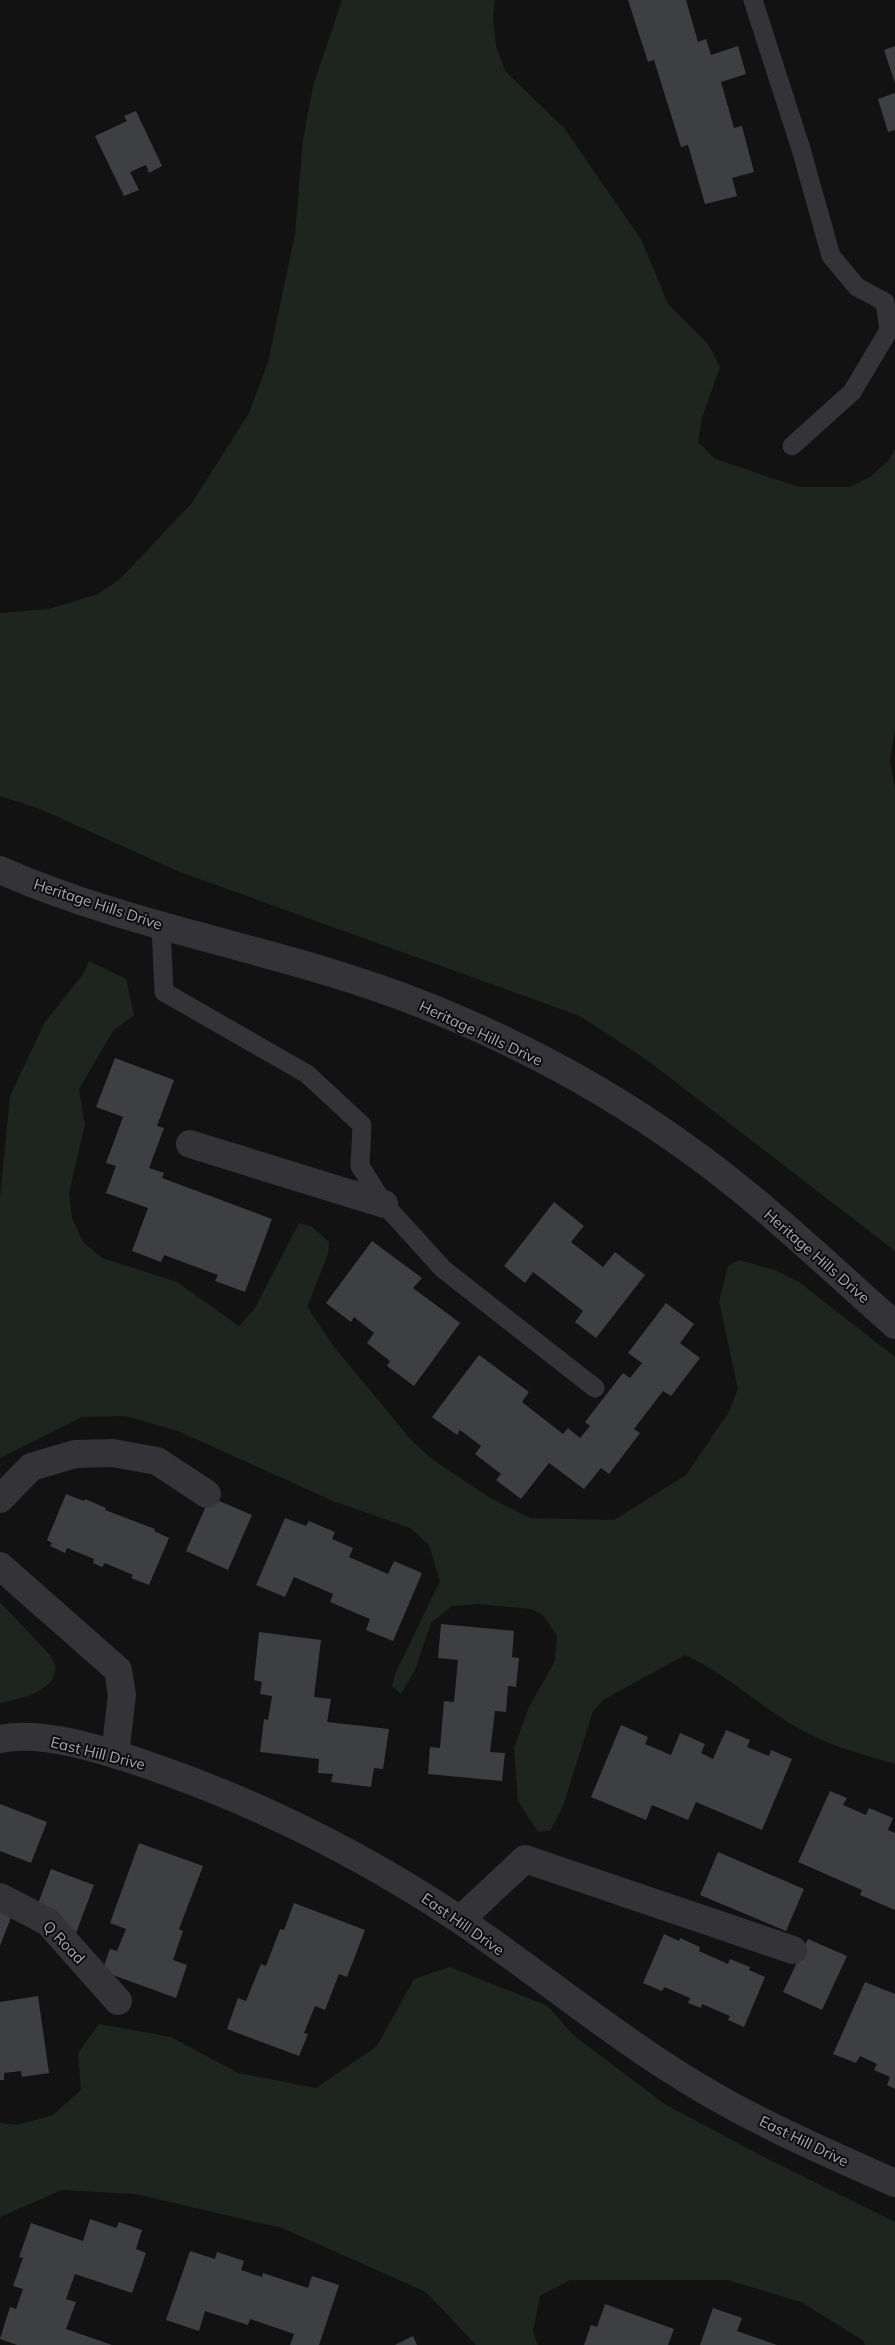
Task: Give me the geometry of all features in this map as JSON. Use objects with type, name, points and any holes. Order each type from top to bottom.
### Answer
[{"type":"street","name":"Heritage Hills Drive","points":[[0,870],[82,902],[161,926],[340,975],[429,1007],[517,1048],[598,1090],[685,1146],[760,1205],[895,1325]]},
{"type":"street","points":[[190,1144],[384,1204]]},
{"type":"street","points":[[0,1499],[31,1467],[75,1454],[113,1453],[157,1462],[207,1494]]},
{"type":"street","points":[[0,1566],[118,1670],[122,1695],[115,1754]]},
{"type":"street","name":"East Hill Drive","points":[[0,1739],[12,1736],[63,1741],[115,1754],[192,1780],[319,1837],[397,1879],[460,1920],[598,2022],[675,2073],[749,2114],[895,2183]]},
{"type":"street","points":[[460,1920],[525,1859],[793,1950]]},
{"type":"street","name":"Q Road","points":[[0,1897],[48,1922],[118,2001]]},
{"type":"lane","points":[[753,0],[802,149],[831,256],[857,287],[885,302],[889,330],[852,392],[792,446]]},
{"type":"lane","points":[[161,926],[164,992],[307,1074],[362,1124],[360,1166],[384,1204],[443,1269],[595,1388]]},
{"type":"shaded area","points":[[342,0],[495,0],[493,19],[496,46],[505,71],[564,128],[642,241],[668,304],[708,344],[720,367],[702,418],[698,442],[715,459],[799,487],[850,487],[870,477],[889,460],[895,449],[895,729],[890,761],[895,788],[895,1251],[647,1060],[580,1016],[180,872],[40,809],[0,796],[0,613],[49,609],[98,594],[119,580],[191,504],[249,413],[268,362],[295,234],[303,140],[313,86]]},
{"type":"shaded area","points":[[89,961],[126,979],[134,1015],[113,1031],[79,1089],[85,1125],[69,1193],[72,1218],[83,1242],[102,1258],[177,1282],[239,1326],[255,1308],[299,1223],[311,1226],[329,1242],[328,1254],[307,1307],[335,1348],[412,1441],[433,1460],[492,1499],[530,1518],[614,1520],[686,1475],[728,1413],[738,1389],[719,1301],[728,1266],[739,1260],[775,1270],[799,1282],[895,1357],[895,1764],[846,1749],[810,1734],[770,1710],[715,1671],[685,1655],[603,1700],[593,1711],[563,1806],[550,1831],[538,1832],[518,1801],[514,1748],[529,1707],[555,1661],[557,1636],[543,1615],[531,1609],[479,1604],[452,1606],[431,1623],[415,1670],[401,1694],[392,1686],[395,1674],[440,1581],[429,1545],[410,1528],[333,1501],[178,1431],[125,1416],[82,1417],[0,1458],[0,1199],[10,1096],[45,1022],[83,974]]},
{"type":"shaded area","points":[[0,1602],[50,1655],[56,1666],[53,1678],[43,1688],[29,1695],[0,1703]]},
{"type":"shaded area","points":[[450,1967],[548,2006],[573,2035],[666,2105],[764,2157],[895,2222],[895,2345],[865,2345],[864,2341],[801,2302],[728,2280],[570,2280],[540,2296],[533,2332],[538,2345],[476,2345],[426,2292],[282,2228],[135,2194],[62,2190],[0,2217],[0,2123],[17,2125],[53,2115],[81,2090],[78,2053],[99,2024],[171,2037],[238,2073],[316,2088],[377,2046],[414,1979]]},
{"type":"building","points":[[628,0],[686,0],[698,42],[706,39],[711,55],[738,46],[746,74],[721,82],[734,128],[742,126],[754,172],[732,178],[737,196],[705,204],[688,145],[681,147],[654,60],[648,62]]},
{"type":"building","points":[[895,46],[895,83],[884,50]]},
{"type":"building","points":[[895,93],[895,130],[888,132],[878,99]]},
{"type":"building","points":[[136,111],[162,166],[149,173],[146,165],[130,172],[139,190],[124,196],[95,136],[127,121],[124,116]]},
{"type":"building","points":[[115,1058],[174,1080],[157,1126],[164,1128],[149,1168],[164,1173],[162,1178],[272,1219],[245,1292],[215,1281],[218,1275],[164,1255],[161,1262],[132,1251],[148,1208],[106,1193],[116,1166],[106,1163],[123,1117],[96,1107]]},
{"type":"building","points":[[554,1202],[584,1226],[571,1242],[603,1267],[615,1252],[645,1275],[596,1338],[575,1322],[583,1311],[533,1272],[525,1283],[504,1266]]},
{"type":"building","points":[[372,1241],[422,1278],[413,1288],[460,1323],[414,1386],[387,1366],[390,1361],[367,1343],[374,1333],[354,1317],[351,1322],[326,1303]]},
{"type":"building","points":[[666,1303],[694,1324],[680,1343],[700,1358],[671,1396],[663,1391],[634,1429],[640,1433],[609,1474],[601,1468],[584,1489],[549,1463],[521,1499],[496,1480],[501,1474],[475,1454],[481,1446],[460,1430],[457,1435],[432,1417],[479,1355],[529,1392],[522,1402],[563,1434],[568,1428],[580,1438],[590,1426],[585,1422],[623,1373],[630,1378],[642,1363],[628,1353]]},
{"type":"building","points":[[66,1494],[84,1501],[85,1499],[106,1508],[105,1510],[155,1529],[154,1531],[169,1538],[149,1585],[131,1578],[133,1575],[105,1563],[102,1567],[93,1563],[94,1559],[67,1548],[65,1553],[50,1546],[52,1543],[47,1540]]},
{"type":"building","points":[[210,1497],[252,1515],[228,1570],[186,1551]]},
{"type":"building","points":[[285,1518],[306,1526],[309,1521],[335,1532],[332,1539],[353,1548],[349,1557],[388,1574],[394,1561],[422,1573],[393,1641],[366,1630],[370,1619],[330,1602],[333,1594],[294,1577],[285,1597],[256,1585]]},
{"type":"building","points":[[441,1624],[514,1631],[512,1657],[519,1658],[516,1687],[508,1686],[506,1712],[495,1711],[490,1752],[505,1753],[502,1781],[428,1774],[430,1747],[440,1748],[444,1701],[454,1702],[458,1660],[438,1658]]},
{"type":"building","points":[[259,1632],[321,1640],[314,1697],[331,1699],[327,1722],[389,1729],[383,1769],[374,1768],[371,1787],[331,1782],[333,1774],[318,1773],[319,1759],[260,1752],[264,1719],[268,1720],[272,1696],[260,1694],[262,1682],[254,1680]]},
{"type":"building","points":[[621,1725],[648,1737],[645,1744],[671,1755],[680,1733],[705,1744],[701,1753],[713,1759],[726,1730],[750,1740],[747,1747],[769,1756],[771,1750],[792,1759],[762,1830],[696,1802],[688,1820],[652,1805],[646,1820],[591,1797]]},
{"type":"building","points":[[830,1791],[847,1798],[843,1805],[866,1815],[869,1808],[893,1818],[888,1830],[895,1833],[895,1910],[860,1895],[862,1890],[798,1862]]},
{"type":"building","points":[[0,1804],[47,1822],[31,1863],[0,1851]]},
{"type":"building","points":[[139,1843],[203,1866],[179,1929],[183,1931],[173,1960],[187,1965],[176,1998],[102,1971],[110,1949],[117,1951],[126,1929],[110,1923]]},
{"type":"building","points":[[718,1852],[804,1889],[786,1931],[700,1895]]},
{"type":"building","points":[[51,1869],[94,1885],[73,1941],[30,1925]]},
{"type":"building","points":[[294,1903],[365,1930],[347,1977],[339,1974],[325,2010],[315,2006],[304,2033],[308,2034],[299,2056],[227,2029],[238,1998],[246,2001],[261,1964],[266,1966],[280,1929],[284,1930]]},
{"type":"building","points":[[0,1906],[13,1912],[0,1946]]},
{"type":"building","points":[[664,1934],[679,1941],[680,1938],[700,1947],[699,1951],[728,1964],[730,1959],[750,1967],[749,1970],[765,1977],[744,2027],[728,2020],[730,2016],[702,2004],[701,2008],[688,2003],[690,1998],[664,1987],[662,1991],[643,1983]]},
{"type":"building","points":[[808,1939],[847,1956],[822,2010],[783,1992]]},
{"type":"building","points":[[865,1982],[895,1994],[895,2089],[887,2085],[890,2077],[874,2070],[877,2064],[860,2056],[856,2063],[833,2054]]},
{"type":"building","points":[[38,1996],[49,2073],[22,2077],[21,2071],[4,2073],[4,2080],[0,2080],[0,2002]]},
{"type":"building","points":[[90,2219],[116,2228],[119,2222],[142,2230],[136,2249],[146,2253],[132,2293],[75,2274],[66,2299],[76,2302],[66,2329],[112,2345],[17,2345],[0,2339],[10,2307],[16,2309],[23,2289],[13,2286],[23,2258],[19,2257],[31,2223],[83,2241]]},
{"type":"building","points":[[190,2251],[215,2259],[217,2252],[244,2261],[241,2270],[262,2277],[263,2273],[308,2288],[312,2276],[339,2285],[319,2345],[290,2345],[294,2334],[250,2319],[248,2325],[205,2311],[199,2331],[166,2320]]},
{"type":"building","points":[[605,2304],[674,2329],[668,2345],[584,2345],[591,2325],[597,2327]]},
{"type":"building","points":[[713,2308],[742,2318],[737,2331],[777,2345],[700,2345]]},
{"type":"building","points":[[413,2336],[417,2345],[395,2345]]}]
